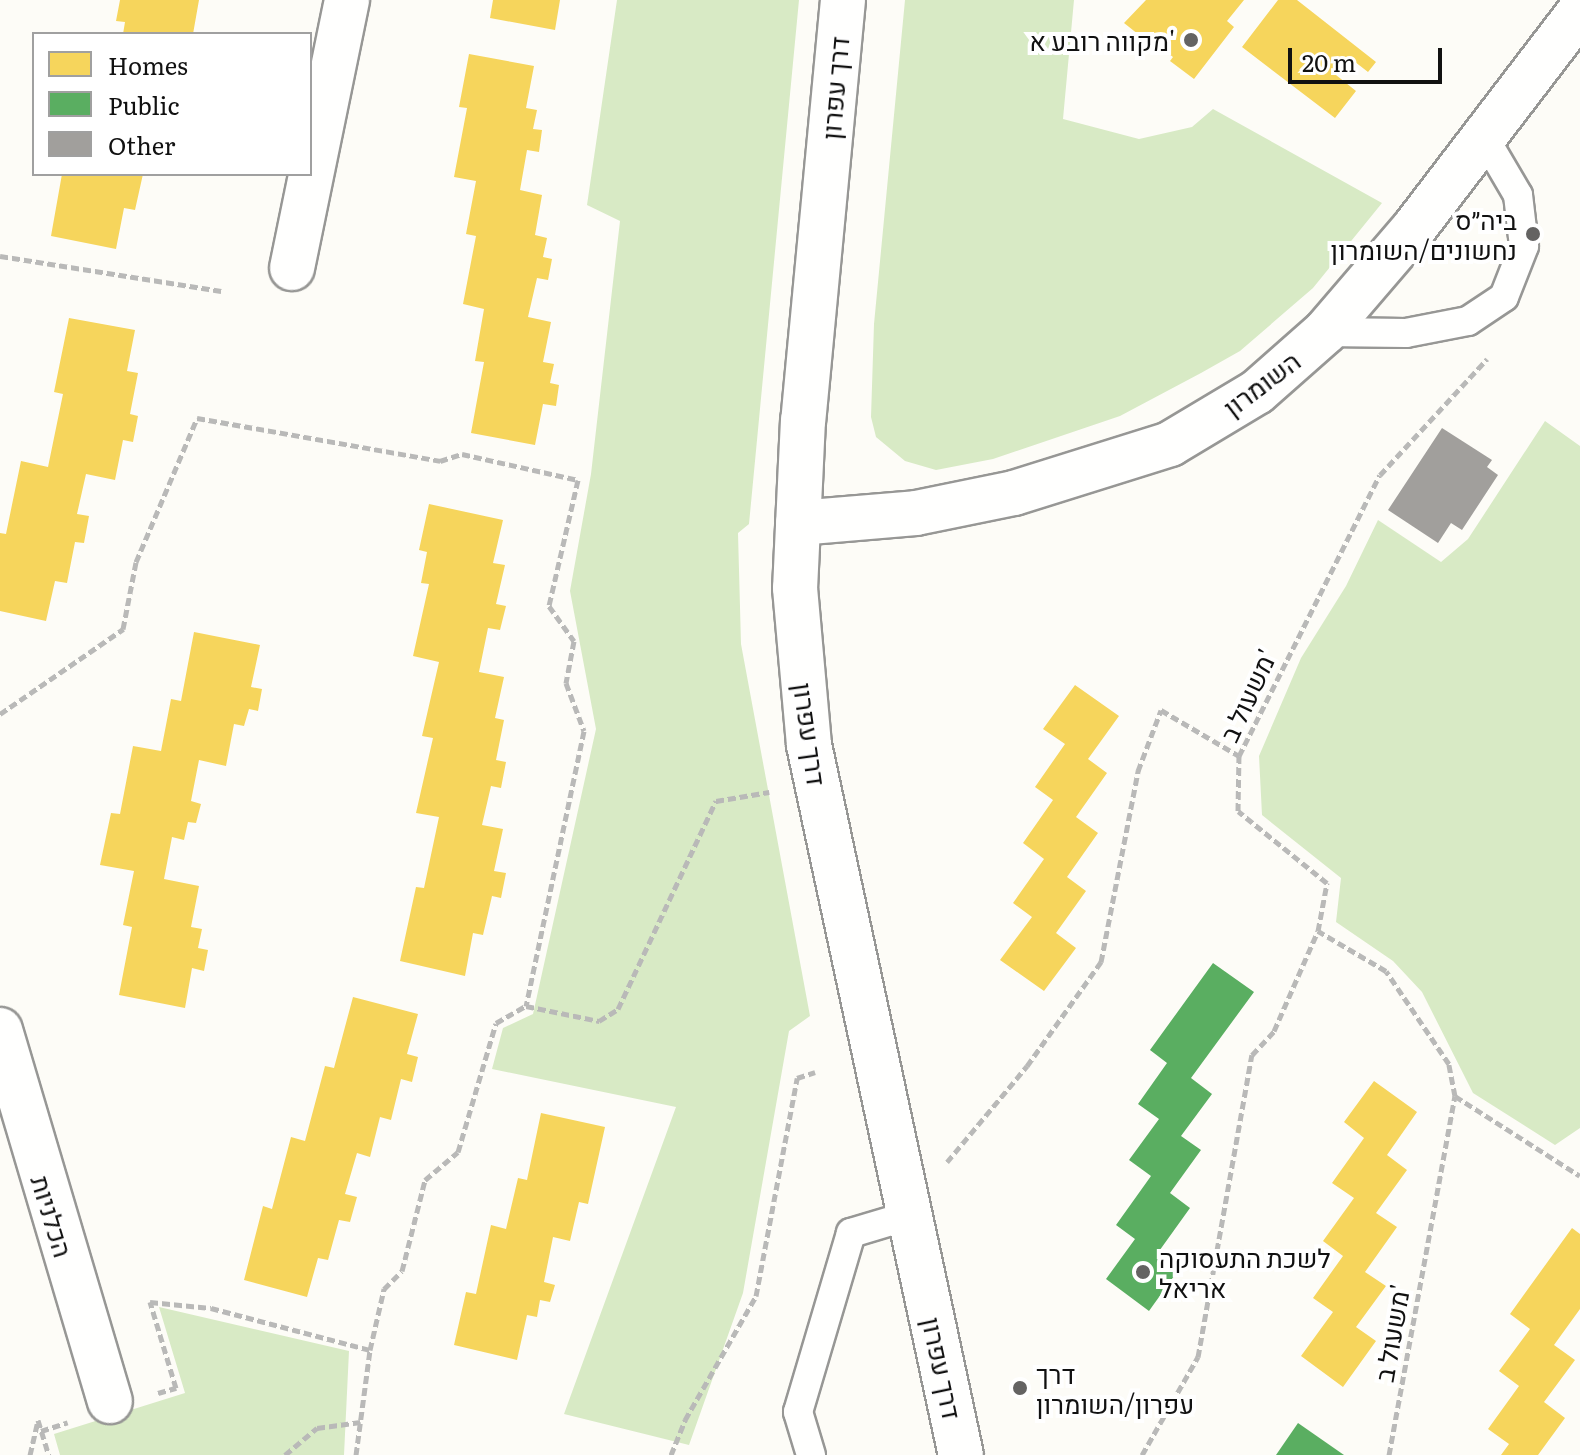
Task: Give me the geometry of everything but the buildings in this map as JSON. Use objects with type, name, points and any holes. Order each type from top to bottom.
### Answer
[{"type":"street","points":[[312,171],[347,0]]},
{"type":"street","name":"דרך עפרון","points":[[843,0],[803,420],[795,588],[809,745],[961,1455]]},
{"type":"street","name":"השומרון","points":[[798,523],[916,513],[1000,496],[1170,444],[1257,392],[1325,332],[1484,137],[1580,11]]},
{"type":"street","points":[[292,268],[311,176]]},
{"type":"street","name":"הכלניות","points":[[0,1030],[110,1401]]},
{"type":"lane","points":[[1325,332],[1406,333],[1468,321],[1504,297],[1524,246],[1518,195],[1484,137]]},
{"type":"lane","points":[[811,1455],[798,1412],[851,1233],[911,1215]]},
{"type":"path","points":[[0,256],[221,291]]},
{"type":"path","name":"משעול ב'","points":[[1389,1455],[1455,1096],[1449,1064],[1386,971],[1318,931],[1327,883],[1238,811],[1239,756],[1380,475],[1498,347],[1504,297]]},
{"type":"path","points":[[0,714],[123,629],[136,562],[197,418],[440,461],[462,454],[578,480],[549,606],[574,641],[566,683],[584,731],[526,1006]]},
{"type":"path","points":[[947,1162],[1027,1066],[1101,962],[1138,771],[1161,710],[1239,756]]},
{"type":"path","points":[[356,1455],[370,1350],[384,1289],[402,1271],[425,1180],[458,1152],[496,1023],[526,1006],[599,1021],[618,1009],[716,801],[777,791]]},
{"type":"path","points":[[1142,1455],[1198,1357],[1252,1055],[1274,1031],[1318,931]]},
{"type":"path","points":[[671,1455],[685,1420],[756,1296],[797,1078],[815,1072]]},
{"type":"path","points":[[1455,1096],[1580,1176]]},
{"type":"path","points":[[150,1302],[211,1308],[370,1350]]},
{"type":"path","points":[[30,1455],[38,1420],[49,1455]]},
{"type":"path","points":[[285,1455],[317,1428],[361,1422]]},
{"type":"green space","points":[[617,0],[799,0],[749,524],[738,533],[741,644],[810,1016],[789,1031],[743,1293],[689,1445],[564,1414],[676,1107],[492,1069],[503,1028],[533,1014],[596,729],[570,591],[591,474],[620,221],[587,205]]},
{"type":"green space","points":[[905,0],[1074,0],[1063,119],[1139,139],[1192,127],[1213,109],[1382,203],[1313,288],[1240,351],[1201,373],[1120,416],[993,459],[936,470],[905,461],[876,437],[871,417],[874,324]]},
{"type":"green space","points":[[1545,421],[1580,446],[1580,1128],[1555,1145],[1473,1093],[1422,992],[1393,961],[1336,922],[1341,878],[1262,815],[1259,756],[1301,658],[1346,586],[1378,520],[1441,562],[1468,539]]},
{"type":"green space","points":[[159,1307],[349,1351],[344,1455],[60,1455],[54,1434],[185,1393]]},
{"type":"place","name":"מקווה רובע א'","points":[[1191,40]]},
{"type":"place","name":"ביה״ס נחשונים/השומרון","points":[[1533,234]]},
{"type":"place","name":"לשכת התעסוקה אריאל","points":[[1143,1272]]},
{"type":"place","name":"דרך עפרון/השומרון","points":[[1020,1388]]}]
